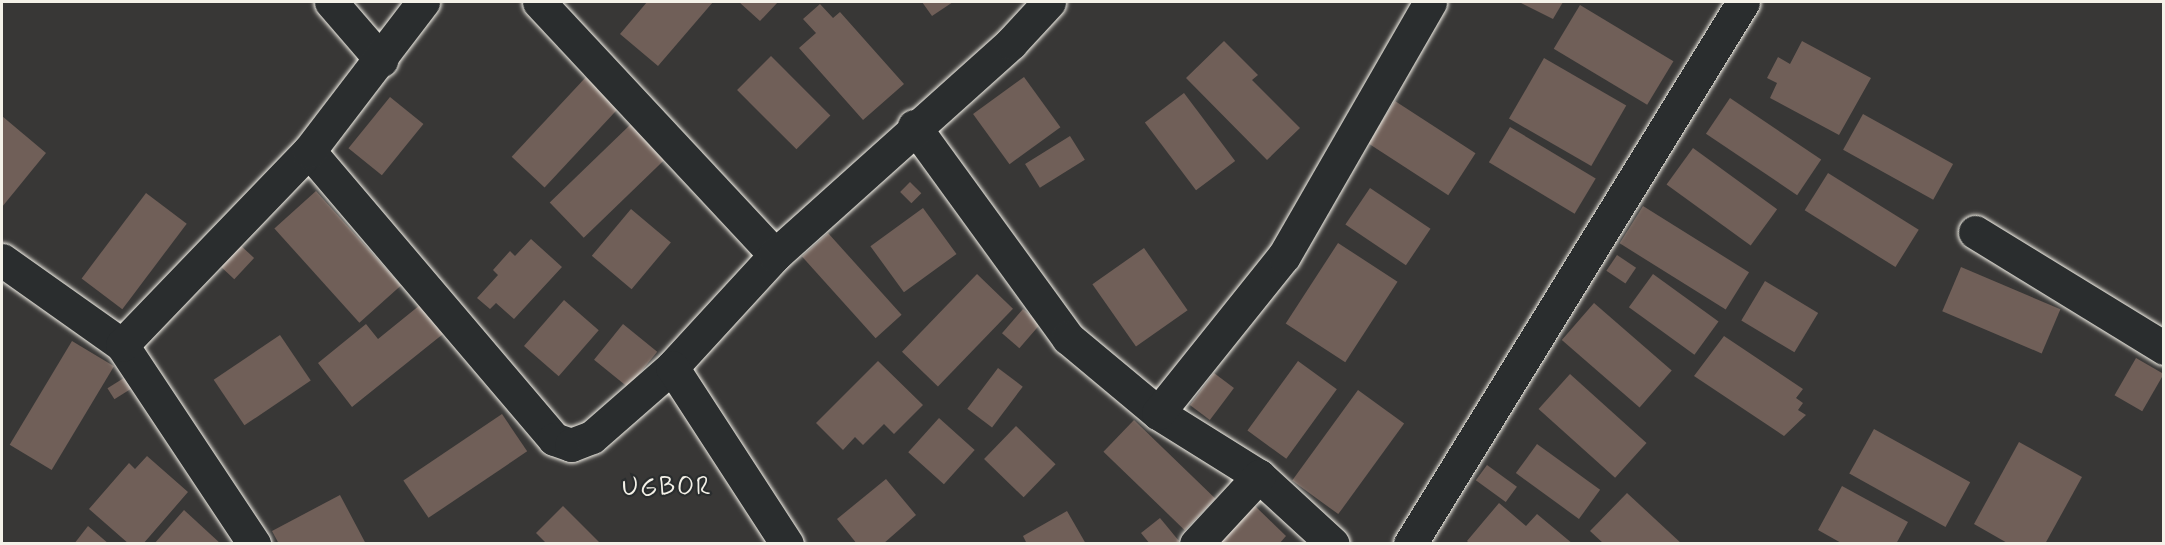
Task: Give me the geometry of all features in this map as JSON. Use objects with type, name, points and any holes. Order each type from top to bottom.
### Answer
[{"type":"street","points":[[331,2],[381,60]]},
{"type":"street","points":[[122,345],[309,151],[381,60],[423,2]]},
{"type":"street","points":[[539,2],[775,255]]},
{"type":"street","points":[[309,151],[554,439],[571,445],[592,437],[672,367],[775,255],[914,126],[1011,43],[1049,2]]},
{"type":"street","points":[[1158,413],[1284,256],[1430,2]]},
{"type":"street","points":[[1410,543],[1743,2]]},
{"type":"street","points":[[914,126],[1068,338],[1158,413],[1259,476],[1333,543]]},
{"type":"street","points":[[1975,232],[2163,348]]},
{"type":"street","points":[[2,260],[122,345],[254,543]]},
{"type":"street","points":[[672,367],[787,543]]},
{"type":"street","points":[[1196,543],[1259,476]]},
{"type":"building","points":[[647,2],[713,2],[658,66],[620,34]]},
{"type":"building","points":[[739,2],[778,2],[760,21]]},
{"type":"building","points":[[922,2],[953,2],[932,16]]},
{"type":"building","points":[[1519,2],[1563,2],[1553,19]]},
{"type":"building","points":[[820,4],[833,18],[840,12],[904,84],[863,120],[799,48],[816,33],[803,19]]},
{"type":"building","points":[[1580,5],[1673,61],[1647,105],[1554,49]]},
{"type":"building","points":[[1224,41],[1258,75],[1252,80],[1300,128],[1267,160],[1186,78]]},
{"type":"building","points":[[1802,41],[1871,78],[1839,135],[1770,98],[1777,83],[1767,78],[1778,57],[1790,64]]},
{"type":"building","points":[[771,56],[830,115],[796,149],[737,90]]},
{"type":"building","points":[[1544,58],[1626,106],[1591,166],[1509,119]]},
{"type":"building","points":[[586,77],[619,108],[545,187],[512,157]]},
{"type":"building","points":[[1024,77],[1060,127],[1009,164],[973,114]]},
{"type":"building","points":[[1184,93],[1235,161],[1196,190],[1145,122]]},
{"type":"building","points":[[390,97],[423,124],[382,175],[348,148]]},
{"type":"building","points":[[1730,98],[1821,160],[1797,195],[1706,134]]},
{"type":"building","points":[[1395,101],[1476,153],[1448,195],[1368,143]]},
{"type":"building","points":[[1863,114],[1953,164],[1933,200],[1843,150]]},
{"type":"building","points":[[2,116],[46,153],[2,207]]},
{"type":"building","points":[[631,124],[665,159],[584,238],[550,202]]},
{"type":"building","points":[[1510,127],[1596,179],[1575,214],[1489,162]]},
{"type":"building","points":[[1070,136],[1085,160],[1040,188],[1025,164]]},
{"type":"building","points":[[1693,148],[1777,209],[1751,246],[1667,184]]},
{"type":"building","points":[[1828,173],[1919,230],[1895,267],[1805,210]]},
{"type":"building","points":[[910,182],[921,193],[911,203],[900,192]]},
{"type":"building","points":[[1370,188],[1431,229],[1406,265],[1345,224]]},
{"type":"building","points":[[316,191],[401,285],[359,323],[274,228]]},
{"type":"building","points":[[146,193],[187,224],[122,309],[82,278]]},
{"type":"building","points":[[1643,206],[1749,272],[1726,310],[1620,243]]},
{"type":"building","points":[[923,208],[957,254],[904,292],[870,246]]},
{"type":"building","points":[[631,209],[671,242],[632,289],[592,256]]},
{"type":"building","points":[[828,233],[902,315],[876,338],[802,256]]},
{"type":"building","points":[[531,239],[562,267],[514,319],[496,303],[490,309],[477,298],[498,275],[493,270],[510,251],[515,256]]},
{"type":"building","points":[[238,243],[254,258],[234,279],[218,264]]},
{"type":"building","points":[[1338,243],[1398,282],[1345,362],[1286,324]]},
{"type":"building","points":[[1144,248],[1188,310],[1136,346],[1092,284]]},
{"type":"building","points":[[1617,255],[1636,268],[1625,284],[1606,271]]},
{"type":"building","points":[[1961,267],[2060,309],[2042,353],[1942,311]]},
{"type":"building","points":[[977,274],[1013,309],[938,386],[902,352]]},
{"type":"building","points":[[1653,274],[1719,322],[1694,355],[1629,307]]},
{"type":"building","points":[[1765,281],[1818,313],[1794,352],[1741,320]]},
{"type":"building","points":[[564,300],[599,330],[559,376],[524,346]]},
{"type":"building","points":[[1594,303],[1672,371],[1640,408],[1562,340]]},
{"type":"building","points":[[420,305],[443,334],[352,407],[318,363],[366,324],[378,339]]},
{"type":"building","points":[[1023,309],[1040,324],[1019,348],[1002,333]]},
{"type":"building","points":[[623,324],[657,352],[628,387],[594,360]]},
{"type":"building","points":[[280,335],[311,381],[244,425],[214,380]]},
{"type":"building","points":[[1724,336],[1803,389],[1796,398],[1803,403],[1798,410],[1806,415],[1784,436],[1694,376]]},
{"type":"building","points":[[72,341],[114,366],[52,470],[10,445]]},
{"type":"building","points":[[2136,358],[2164,374],[2142,411],[2114,395]]},
{"type":"building","points":[[878,361],[923,405],[894,434],[884,424],[863,445],[855,437],[843,450],[816,423]]},
{"type":"building","points":[[1298,361],[1337,389],[1286,459],[1247,431]]},
{"type":"building","points":[[998,368],[1023,387],[992,427],[967,409]]},
{"type":"building","points":[[1214,373],[1234,388],[1210,420],[1190,405]]},
{"type":"building","points":[[1570,374],[1647,443],[1615,478],[1539,409]]},
{"type":"building","points":[[127,376],[134,387],[114,399],[107,388]]},
{"type":"building","points":[[1358,390],[1404,424],[1338,514],[1292,481]]},
{"type":"building","points":[[502,414],[527,451],[429,518],[403,481]]},
{"type":"building","points":[[939,418],[975,450],[944,484],[908,452]]},
{"type":"building","points":[[1134,420],[1215,498],[1185,530],[1103,452]]},
{"type":"building","points":[[1016,426],[1056,464],[1024,497],[984,459]]},
{"type":"building","points":[[1874,429],[1970,482],[1945,527],[1849,474]]},
{"type":"building","points":[[2019,442],[2082,477],[2045,544],[2009,544],[1974,524]]},
{"type":"building","points":[[1537,444],[1600,490],[1579,519],[1516,473]]},
{"type":"building","points":[[147,456],[188,492],[143,544],[129,544],[89,509],[129,463],[135,469]]},
{"type":"building","points":[[1487,465],[1517,487],[1506,502],[1476,480]]},
{"type":"building","points":[[886,479],[916,515],[883,544],[857,544],[837,519]]},
{"type":"building","points":[[1842,486],[1908,522],[1896,544],[1843,544],[1818,530]]},
{"type":"building","points":[[1627,493],[1682,544],[1604,544],[1590,531]]},
{"type":"building","points":[[340,495],[366,544],[279,544],[272,531]]},
{"type":"building","points":[[1499,503],[1526,526],[1537,514],[1573,544],[1470,544],[1467,541]]},
{"type":"building","points":[[1254,505],[1286,536],[1279,544],[1217,544]]},
{"type":"building","points":[[563,506],[601,544],[547,544],[536,533]]},
{"type":"building","points":[[184,510],[221,544],[154,544]]},
{"type":"building","points":[[1067,511],[1086,544],[1027,544],[1023,536]]},
{"type":"building","points":[[1160,518],[1179,541],[1176,544],[1150,544],[1141,533]]},
{"type":"building","points":[[88,526],[109,544],[74,544]]},
{"type":"district","name":"UGBOR","points":[[667,489]]}]
